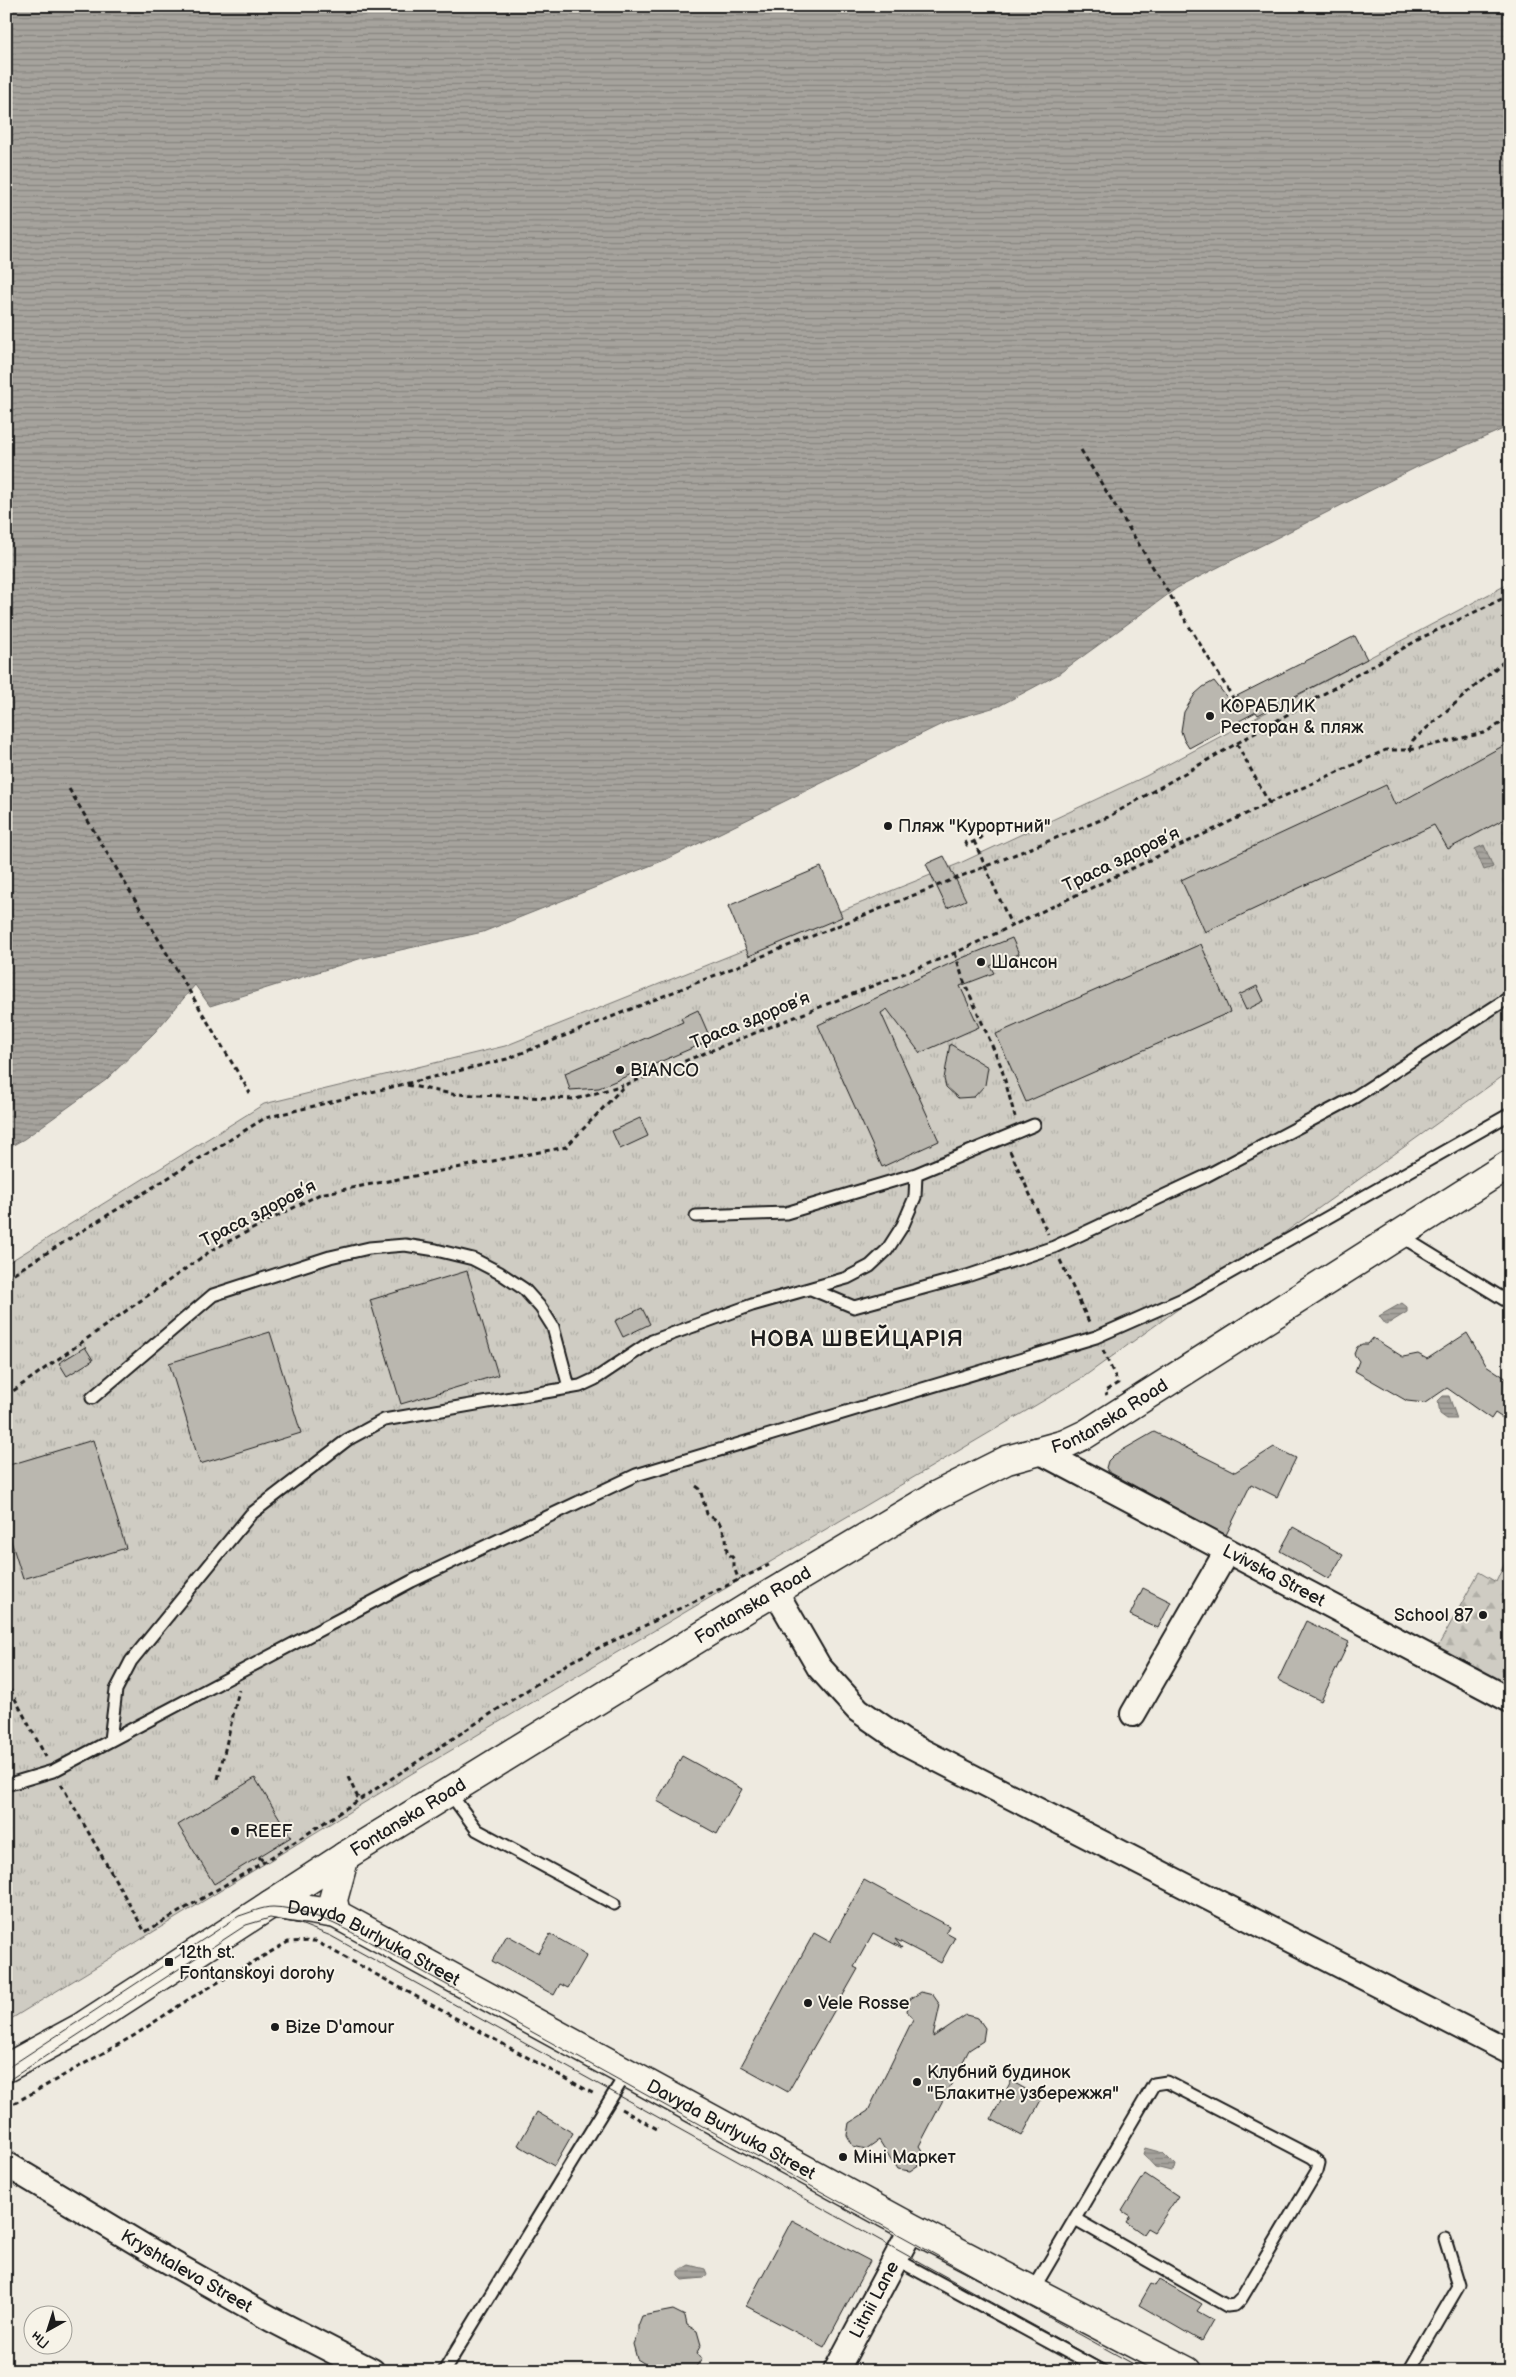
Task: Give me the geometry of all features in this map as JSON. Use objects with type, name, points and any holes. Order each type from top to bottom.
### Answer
[{"type":"main road","name":"Fontanska Road","points":[[6,2068],[80,2028],[345,1856],[775,1590],[978,1472],[1037,1450],[1065,1444],[1086,1434],[1397,1234],[1510,1164]]},
{"type":"main road","points":[[336,1914],[333,1900],[345,1856]]},
{"type":"main road","name":"Davyda Burlyuka Street","points":[[271,1904],[336,1914],[912,2228],[1187,2371]]},
{"type":"street","name":"Lvivska Street","points":[[1037,1450],[1510,1700]]},
{"type":"street","points":[[1133,1714],[1227,1551]]},
{"type":"street","points":[[775,1590],[819,1667],[858,1710],[904,1742],[1510,2052]]},
{"type":"street","name":"Kryshtaleva Street","points":[[6,2164],[156,2254],[271,2319],[292,2328],[372,2371]]},
{"type":"street","name":"Litnii Lane","points":[[840,2363],[912,2228]]},
{"type":"lane","points":[[811,1290],[854,1308],[967,1276],[1054,1247],[1206,1176],[1355,1097],[1510,997]]},
{"type":"lane","points":[[6,1785],[53,1771],[412,1581],[636,1475],[1096,1337],[1187,1297],[1510,1114]]},
{"type":"lane","points":[[696,1216],[786,1213],[916,1174],[1034,1125]]},
{"type":"lane","points":[[110,1740],[116,1690],[131,1662],[251,1514],[347,1440],[384,1420],[569,1387],[596,1379],[652,1341],[752,1305],[811,1290],[847,1278],[870,1266],[887,1250],[903,1225],[915,1197],[916,1174]]},
{"type":"lane","points":[[1397,1234],[1510,1303]]},
{"type":"lane","points":[[92,1398],[214,1295],[330,1257],[369,1248],[405,1245],[473,1259],[500,1273],[524,1289],[541,1308],[553,1327],[569,1387]]},
{"type":"lane","points":[[449,1792],[477,1830],[614,1904]]},
{"type":"lane","points":[[444,2371],[627,2072]]},
{"type":"lane","points":[[1033,2290],[1154,2084],[1167,2082],[1312,2157],[1319,2164],[1317,2171],[1242,2299],[1235,2305],[1227,2306],[1075,2219]]},
{"type":"lane","points":[[1410,2371],[1460,2285],[1445,2240]]},
{"type":"lane","points":[[896,2258],[1102,2371]]},
{"type":"path","points":[[1081,450],[1238,706]]},
{"type":"path","points":[[6,1278],[265,1118],[508,1059],[1108,818],[1422,638],[1510,595]]},
{"type":"path","points":[[1410,750],[1413,740],[1510,656]]},
{"type":"path","name":"Траса здоров’я","points":[[6,1396],[212,1250],[320,1194],[566,1147],[625,1085],[955,953],[1269,803],[1386,750],[1410,750],[1484,733],[1510,718]]},
{"type":"path","points":[[1237,744],[1269,803]]},
{"type":"path","points":[[69,789],[250,1092]]},
{"type":"path","points":[[965,842],[966,845],[974,842],[981,838],[980,836]]},
{"type":"path","points":[[974,842],[1012,927]]},
{"type":"path","points":[[955,953],[963,979],[1001,1066],[1016,1121],[1004,1138],[1014,1158]]},
{"type":"path","points":[[404,1084],[452,1094],[576,1099],[625,1085]]},
{"type":"path","points":[[1104,1350],[1118,1383],[1105,1391]]},
{"type":"path","points":[[696,1486],[700,1489],[707,1514],[719,1522],[726,1537],[727,1552],[734,1559],[734,1567],[747,1608]]},
{"type":"path","points":[[218,1779],[244,1669]]},
{"type":"path","points":[[6,1682],[53,1771],[145,1932]]},
{"type":"path","points":[[348,1777],[359,1800]]},
{"type":"path","points":[[259,1857],[264,1862]]},
{"type":"path","points":[[6,2108],[135,2035],[189,1998],[288,1942],[315,1941],[659,2130]]},
{"type":"green space","points":[[1510,583],[1510,1071],[1082,1378],[411,1774],[6,2022],[6,1264],[264,1104],[505,1046],[958,864],[1146,776]]},
{"type":"green space","name":"School 87","points":[[1510,1552],[1510,1687],[1437,1648],[1479,1572],[1496,1582]]},
{"type":"shaded area","points":[[6,6],[1510,6],[1510,426],[1419,466],[1177,588],[1057,675],[999,706],[948,721],[667,859],[483,932],[359,959],[210,1006],[195,985],[155,1032],[106,1080],[24,1139],[6,1149]]},
{"type":"shaded area","points":[[1484,845],[1493,867],[1484,870],[1475,849]]},
{"type":"shaded area","points":[[1402,1303],[1407,1307],[1407,1312],[1386,1325],[1379,1316]]},
{"type":"shaded area","points":[[1443,1396],[1449,1396],[1457,1419],[1447,1419],[1440,1414],[1438,1401]]},
{"type":"shaded area","points":[[1145,2148],[1163,2153],[1175,2165],[1174,2169],[1171,2171],[1155,2167],[1143,2154]]},
{"type":"shaded area","points":[[689,2265],[705,2269],[707,2274],[704,2278],[682,2280],[678,2276],[678,2271]]},
{"type":"building","points":[[1355,636],[1367,659],[1258,715],[1256,712],[1189,748],[1181,731],[1184,712],[1195,694],[1203,687],[1214,681],[1229,700]]},
{"type":"building","points":[[1510,742],[1510,816],[1448,849],[1434,825],[1205,932],[1181,880],[1386,785],[1395,805]]},
{"type":"building","points":[[944,856],[966,900],[947,908],[926,864]]},
{"type":"building","points":[[821,867],[842,917],[749,956],[728,906]]},
{"type":"building","points":[[1012,938],[1019,954],[990,966],[994,973],[960,986],[979,1027],[920,1053],[887,1009],[881,1013],[939,1141],[882,1167],[818,1025],[962,958]]},
{"type":"building","points":[[1201,944],[1230,1012],[1026,1102],[996,1034]]},
{"type":"building","points":[[1257,986],[1264,1001],[1246,1010],[1239,995]]},
{"type":"building","points":[[698,1010],[711,1040],[599,1088],[570,1090],[565,1073],[683,1022],[681,1018]]},
{"type":"building","points":[[950,1044],[988,1067],[985,1085],[974,1097],[958,1098],[946,1087],[944,1079]]},
{"type":"building","points":[[640,1118],[648,1136],[620,1149],[612,1131]]},
{"type":"building","points":[[467,1271],[498,1375],[401,1404],[370,1300]]},
{"type":"building","points":[[642,1308],[650,1324],[623,1337],[615,1321]]},
{"type":"building","points":[[270,1332],[301,1433],[200,1464],[169,1363]]},
{"type":"building","points":[[1467,1333],[1486,1365],[1510,1381],[1510,1423],[1495,1413],[1491,1419],[1447,1388],[1425,1403],[1407,1401],[1355,1371],[1359,1361],[1354,1354],[1357,1347],[1362,1344],[1368,1344],[1373,1338],[1403,1357],[1418,1354],[1427,1359]]},
{"type":"building","points":[[85,1347],[93,1360],[67,1376],[59,1363]]},
{"type":"building","points":[[1154,1432],[1235,1472],[1274,1447],[1296,1458],[1277,1497],[1251,1484],[1226,1535],[1109,1472],[1106,1468],[1108,1461],[1114,1455]]},
{"type":"building","points":[[93,1440],[126,1548],[23,1579],[6,1525],[6,1466]]},
{"type":"building","points":[[1293,1527],[1343,1555],[1329,1579],[1280,1551]]},
{"type":"building","points":[[1143,1588],[1171,1602],[1158,1628],[1130,1615]]},
{"type":"building","points":[[1306,1621],[1349,1642],[1321,1701],[1278,1680]]},
{"type":"building","points":[[682,1756],[742,1789],[717,1834],[657,1801]]},
{"type":"building","name":"REEF","points":[[255,1778],[291,1837],[214,1884],[178,1825]]},
{"type":"building","name":"Vele Rosse","points":[[864,1880],[949,1926],[946,1932],[955,1937],[941,1963],[895,1939],[902,1948],[873,1933],[854,1967],[858,1969],[788,2092],[741,2066],[814,1933],[830,1942]]},
{"type":"building","points":[[550,1934],[587,1955],[568,1988],[560,1984],[554,1995],[492,1961],[507,1935],[539,1953]]},
{"type":"building","name":"Клубний будинок \"Блакитне узбережжя\"","points":[[921,1992],[933,1995],[940,2005],[933,2037],[966,2015],[978,2018],[985,2028],[983,2041],[969,2050],[919,2146],[923,2152],[920,2164],[910,2171],[897,2169],[879,2140],[866,2149],[853,2146],[847,2135],[849,2123],[868,2111],[913,2019],[907,2011],[910,1999]]},
{"type":"building","points":[[1011,2081],[1042,2098],[1022,2136],[991,2119]]},
{"type":"building","points":[[537,2112],[573,2133],[554,2166],[518,2145]]},
{"type":"building","points":[[1145,2174],[1178,2196],[1154,2232],[1147,2228],[1143,2234],[1126,2222],[1130,2216],[1122,2211]]},
{"type":"building","points":[[792,2220],[870,2261],[824,2347],[746,2306]]},
{"type":"building","points":[[1159,2279],[1202,2304],[1197,2311],[1213,2320],[1201,2341],[1139,2305],[1151,2284],[1155,2286]]},
{"type":"building","points":[[673,2310],[685,2316],[687,2325],[697,2331],[701,2345],[696,2354],[702,2358],[693,2371],[652,2371],[650,2367],[637,2359],[633,2344],[638,2332],[638,2326],[642,2316]]},
{"type":"tram line","points":[[6,2069],[239,1916],[269,1907],[307,1913],[360,1937],[1146,2371]]},
{"type":"tram line","points":[[6,2082],[246,1925],[270,1918],[300,1924],[331,1936],[1116,2371]]},
{"type":"place","name":"КОРАБЛИК Ресторан & пляж","points":[[1210,716]]},
{"type":"place","name":"Пляж \"Курортний\"","points":[[888,826]]},
{"type":"place","name":"Шансон","points":[[981,962]]},
{"type":"place","name":"BIANCO","points":[[620,1070]]},
{"type":"place","name":"School 87","points":[[1483,1615]]},
{"type":"place","name":"REEF","points":[[235,1831]]},
{"type":"place","name":"12th st. Fontanskoyi dorohy","points":[[169,1962]]},
{"type":"place","name":"Vele Rosse","points":[[808,2003]]},
{"type":"place","name":"Bize D'amour","points":[[275,2027]]},
{"type":"place","name":"Клубний будинок \"Блакитне узбережжя\"","points":[[917,2082]]},
{"type":"place","name":"Міні Маркет","points":[[843,2157]]},
{"type":"district","name":"НОВА ШВЕЙЦАРІЯ","points":[[857,1338]]}]
